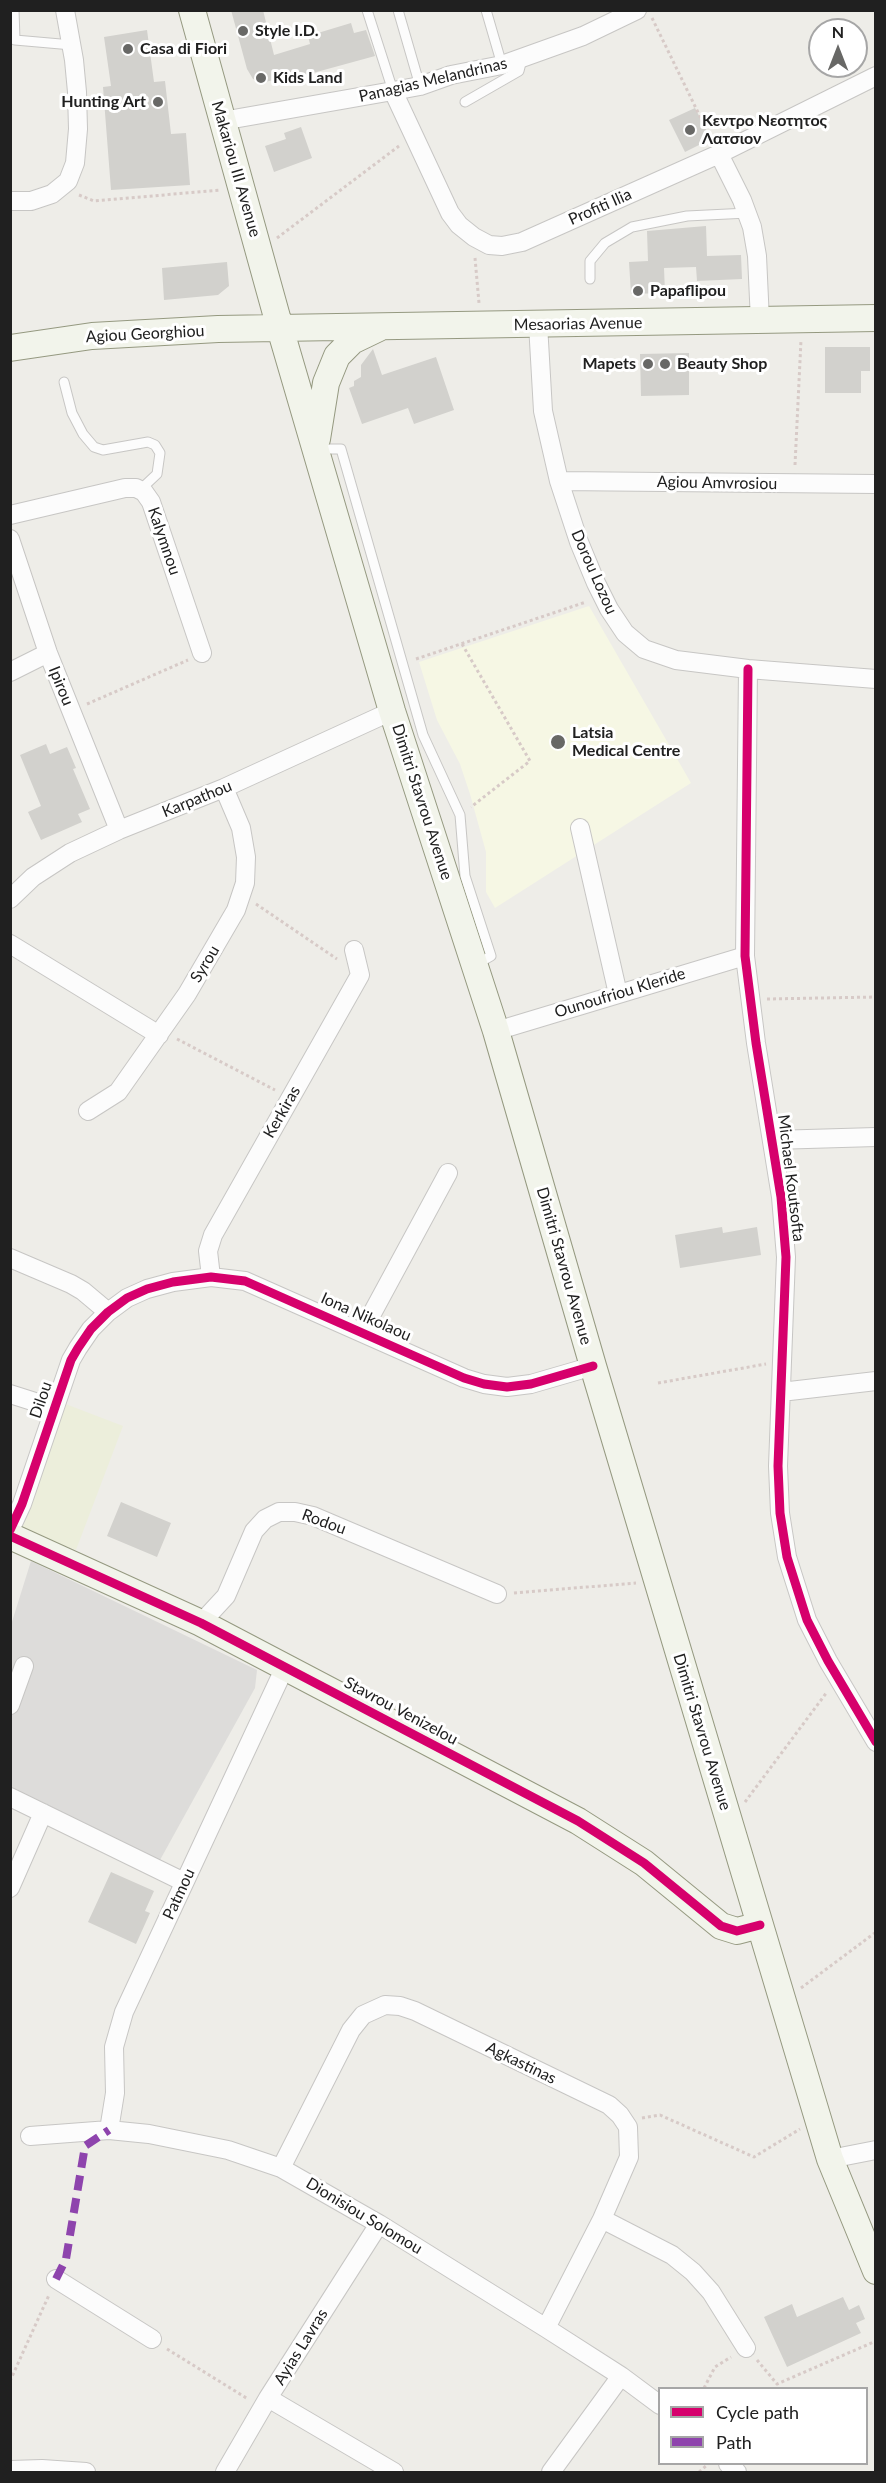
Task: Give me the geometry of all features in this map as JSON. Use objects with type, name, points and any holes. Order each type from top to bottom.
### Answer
[{"type":"main road","name":"Makariou III Avenue","points":[[192,10],[280,328]]},
{"type":"main road","name":"Mesaorias Avenue","points":[[280,328],[876,318]]},
{"type":"main road","points":[[316,449],[326,383],[337,356],[352,341],[382,326]]},
{"type":"main road","name":"Agiou Georghiou","points":[[10,348],[92,336],[280,328]]},
{"type":"main road","name":"Dimitri Stavrou Avenue","points":[[280,328],[392,711],[496,1031],[593,1366],[830,2159],[876,2271]]},
{"type":"main road","name":"Stavrou Venizelou","points":[[10,1536],[201,1623],[578,1821],[644,1863],[721,1926],[737,1930],[760,1925]]},
{"type":"street","points":[[10,201],[39,200],[60,188],[73,169],[78,129],[77,92],[72,45],[65,10]]},
{"type":"street","name":"Panagias Melandrinas","points":[[222,121],[393,92],[420,86],[451,75],[502,65],[522,59],[613,16],[637,10]]},
{"type":"street","name":"Profiti Ilia","points":[[393,92],[450,213],[459,225],[474,237],[495,246],[508,246],[522,242],[719,154],[876,76]]},
{"type":"street","points":[[719,154],[748,213],[757,256],[760,321]]},
{"type":"street","name":"Dorou Lozou","points":[[538,324],[543,411],[560,481],[579,542],[603,597],[625,633],[634,642],[653,654],[676,660],[876,680]]},
{"type":"street","name":"Agiou Amvrosiou","points":[[560,481],[876,484]]},
{"type":"street","name":"Kalymnou","points":[[10,515],[124,488],[140,490],[151,502],[202,653]]},
{"type":"street","name":"Ipirou","points":[[10,538],[48,653],[119,830]]},
{"type":"street","points":[[10,672],[48,653]]},
{"type":"street","name":"Michael Koutsofta","points":[[748,669],[745,957],[785,1236],[779,1491],[787,1557],[807,1620],[837,1677],[876,1742]]},
{"type":"street","name":"Karpathou","points":[[10,898],[33,877],[51,865],[119,830],[224,788],[392,711]]},
{"type":"street","name":"Syrou","points":[[88,1110],[118,1092],[161,1033],[230,923],[242,894],[246,870],[244,841],[237,817],[224,788]]},
{"type":"street","points":[[580,828],[618,994]]},
{"type":"street","points":[[10,944],[161,1033]]},
{"type":"street","points":[[354,950],[360,975]]},
{"type":"street","name":"Ounoufriou Kleride","points":[[496,1031],[745,957]]},
{"type":"street","name":"Kerkiras","points":[[211,1277],[208,1251],[213,1235],[360,975]]},
{"type":"street","points":[[773,1140],[876,1137]]},
{"type":"street","points":[[362,1332],[448,1173]]},
{"type":"street","points":[[10,1258],[71,1284],[108,1312]]},
{"type":"street","name":"Iona Nikolaou","points":[[127,1298],[159,1286],[211,1277],[235,1279],[257,1286],[464,1377],[496,1386],[531,1384],[593,1366]]},
{"type":"street","name":"Dilou","points":[[10,1530],[22,1504],[54,1408],[78,1348],[91,1329],[127,1298]]},
{"type":"street","points":[[781,1392],[876,1381]]},
{"type":"street","points":[[10,1394],[54,1408]]},
{"type":"street","name":"Rodou","points":[[201,1623],[226,1596],[254,1531],[265,1519],[279,1512],[295,1512],[313,1516],[497,1594]]},
{"type":"street","points":[[10,1704],[24,1666]]},
{"type":"street","name":"Patmou","points":[[109,2130],[115,2093],[114,2047],[118,2026],[285,1667]]},
{"type":"street","points":[[10,1797],[184,1882]]},
{"type":"street","points":[[10,1888],[43,1813]]},
{"type":"street","name":"Agkastinas","points":[[281,2168],[357,2021],[370,2011],[386,2005],[400,2006],[415,2012],[609,2105],[625,2121]]},
{"type":"street","points":[[546,2328],[602,2219],[629,2157],[630,2135],[625,2121]]},
{"type":"street","name":"Dionisiou Solomou","points":[[30,2136],[109,2130],[149,2134],[213,2146],[281,2168],[379,2223],[621,2376],[658,2404]]},
{"type":"street","points":[[830,2159],[876,2150]]},
{"type":"street","points":[[602,2219],[672,2255],[693,2272],[711,2292],[746,2348]]},
{"type":"street","name":"Ayias Lavras","points":[[225,2472],[265,2403],[379,2223]]},
{"type":"street","points":[[56,2279],[152,2339]]},
{"type":"street","points":[[551,2472],[621,2376]]},
{"type":"street","points":[[265,2403],[394,2472]]},
{"type":"street","points":[[10,2470],[42,2469],[86,2472]]},
{"type":"lane","points":[[14,10],[15,40],[72,45]]},
{"type":"lane","points":[[367,10],[393,92]]},
{"type":"lane","points":[[398,10],[420,86]]},
{"type":"lane","points":[[486,10],[502,65]]},
{"type":"lane","points":[[465,102],[519,71],[522,59]]},
{"type":"lane","points":[[590,279],[590,261],[605,243],[632,227],[687,216],[748,213]]},
{"type":"lane","points":[[64,382],[72,413],[83,434],[94,447],[104,450],[148,442],[155,445],[160,453],[157,474],[140,490]]},
{"type":"lane","points":[[316,449],[340,449],[423,735],[460,815],[465,876],[491,957],[475,965]]},
{"type":"path","points":[[648,10],[719,154]]},
{"type":"path","points":[[259,252],[414,134]]},
{"type":"path","points":[[60,188],[94,201],[241,188]]},
{"type":"path","points":[[474,237],[481,325]]},
{"type":"path","points":[[794,483],[802,320]]},
{"type":"path","points":[[403,664],[603,597]]},
{"type":"path","points":[[460,815],[530,761],[462,644]]},
{"type":"path","points":[[71,710],[202,653]]},
{"type":"path","points":[[242,894],[360,975]]},
{"type":"path","points":[[750,999],[876,997]]},
{"type":"path","points":[[161,1033],[290,1098]]},
{"type":"path","points":[[658,1383],[782,1362]]},
{"type":"path","points":[[497,1594],[657,1581]]},
{"type":"path","points":[[729,1823],[837,1677]]},
{"type":"path","points":[[783,2002],[876,1932]]},
{"type":"path","points":[[625,2121],[660,2115],[754,2157],[818,2118]]},
{"type":"path","points":[[10,2381],[56,2279]]},
{"type":"path","points":[[152,2339],[265,2403]]},
{"type":"path","points":[[705,2387],[715,2367],[746,2348],[777,2384],[876,2341]]},
{"type":"shaded area","name":"Latsia Medical Centre","points":[[589,606],[691,783],[495,908],[486,892],[486,852],[470,794],[460,764],[437,720],[419,662]]},
{"type":"shaded area","points":[[63,1403],[123,1426],[76,1550],[20,1528]]},
{"type":"shaded area","points":[[31,1561],[257,1670],[255,1688],[160,1860],[11,1787],[11,1625]]},
{"type":"building","points":[[231,10],[263,10],[274,55],[310,44],[308,36],[351,23],[354,33],[366,30],[375,56],[291,79],[290,76],[265,82],[259,81],[253,79],[247,69]]},
{"type":"building","points":[[147,30],[154,82],[165,81],[171,134],[186,133],[190,185],[111,190],[103,87],[111,86],[104,37]]},
{"type":"building","name":"Κεντρο Νεοτητος Λατσιον","points":[[695,108],[711,139],[685,152],[669,120]]},
{"type":"building","points":[[301,127],[312,158],[274,172],[265,146],[286,139],[284,133]]},
{"type":"building","points":[[706,226],[707,256],[741,255],[742,279],[697,281],[696,267],[664,268],[665,293],[631,294],[629,262],[648,261],[647,231]]},
{"type":"building","points":[[227,262],[229,286],[218,295],[164,300],[162,268]]},
{"type":"building","points":[[825,347],[870,347],[870,371],[861,371],[861,393],[825,393]]},
{"type":"building","points":[[373,349],[382,375],[436,357],[454,410],[414,424],[408,408],[362,424],[349,388],[354,386],[354,381],[361,377],[361,365]]},
{"type":"building","points":[[689,353],[689,395],[641,396],[640,354]]},
{"type":"building","points":[[46,744],[50,754],[67,747],[76,768],[73,769],[90,809],[78,814],[82,822],[41,840],[28,812],[41,806],[20,755]]},
{"type":"building","points":[[722,1227],[723,1233],[757,1227],[761,1255],[680,1268],[675,1235]]},
{"type":"building","points":[[121,1502],[171,1523],[157,1557],[107,1536]]},
{"type":"building","points":[[111,1872],[154,1891],[145,1911],[150,1913],[136,1944],[88,1922]]},
{"type":"building","points":[[843,2297],[849,2310],[859,2305],[865,2319],[856,2323],[861,2333],[787,2367],[764,2317],[792,2304],[797,2317]]},
{"type":"marked path","points":[[56,2279],[66,2259],[85,2146],[109,2130]]},
{"type":"cycle path","points":[[748,669],[745,956],[756,1043],[781,1197],[786,1257],[778,1466],[780,1513],[787,1557],[807,1620],[828,1661],[876,1742]]},
{"type":"cycle path","points":[[10,1530],[22,1504],[71,1360],[91,1329],[108,1312],[127,1298],[147,1289],[173,1282],[211,1277],[245,1281],[464,1378],[484,1384],[507,1387],[531,1384],[593,1366]]},
{"type":"cycle path","points":[[10,1536],[201,1623],[578,1821],[644,1863],[721,1926],[737,1931],[760,1925]]},
{"type":"place","name":"Style I.D.","points":[[243,31]]},
{"type":"place","name":"Casa di Fiori","points":[[128,49]]},
{"type":"place","name":"Kids Land","points":[[261,78]]},
{"type":"place","name":"Hunting Art","points":[[158,102]]},
{"type":"place","name":"Κεντρο Νεοτητος Λατσιον","points":[[690,130]]},
{"type":"place","name":"Papaflipou","points":[[638,291]]},
{"type":"place","name":"Mapets","points":[[648,364]]},
{"type":"place","name":"Beauty Shop","points":[[665,364]]},
{"type":"place","name":"Latsia Medical Centre","points":[[558,742]]}]
